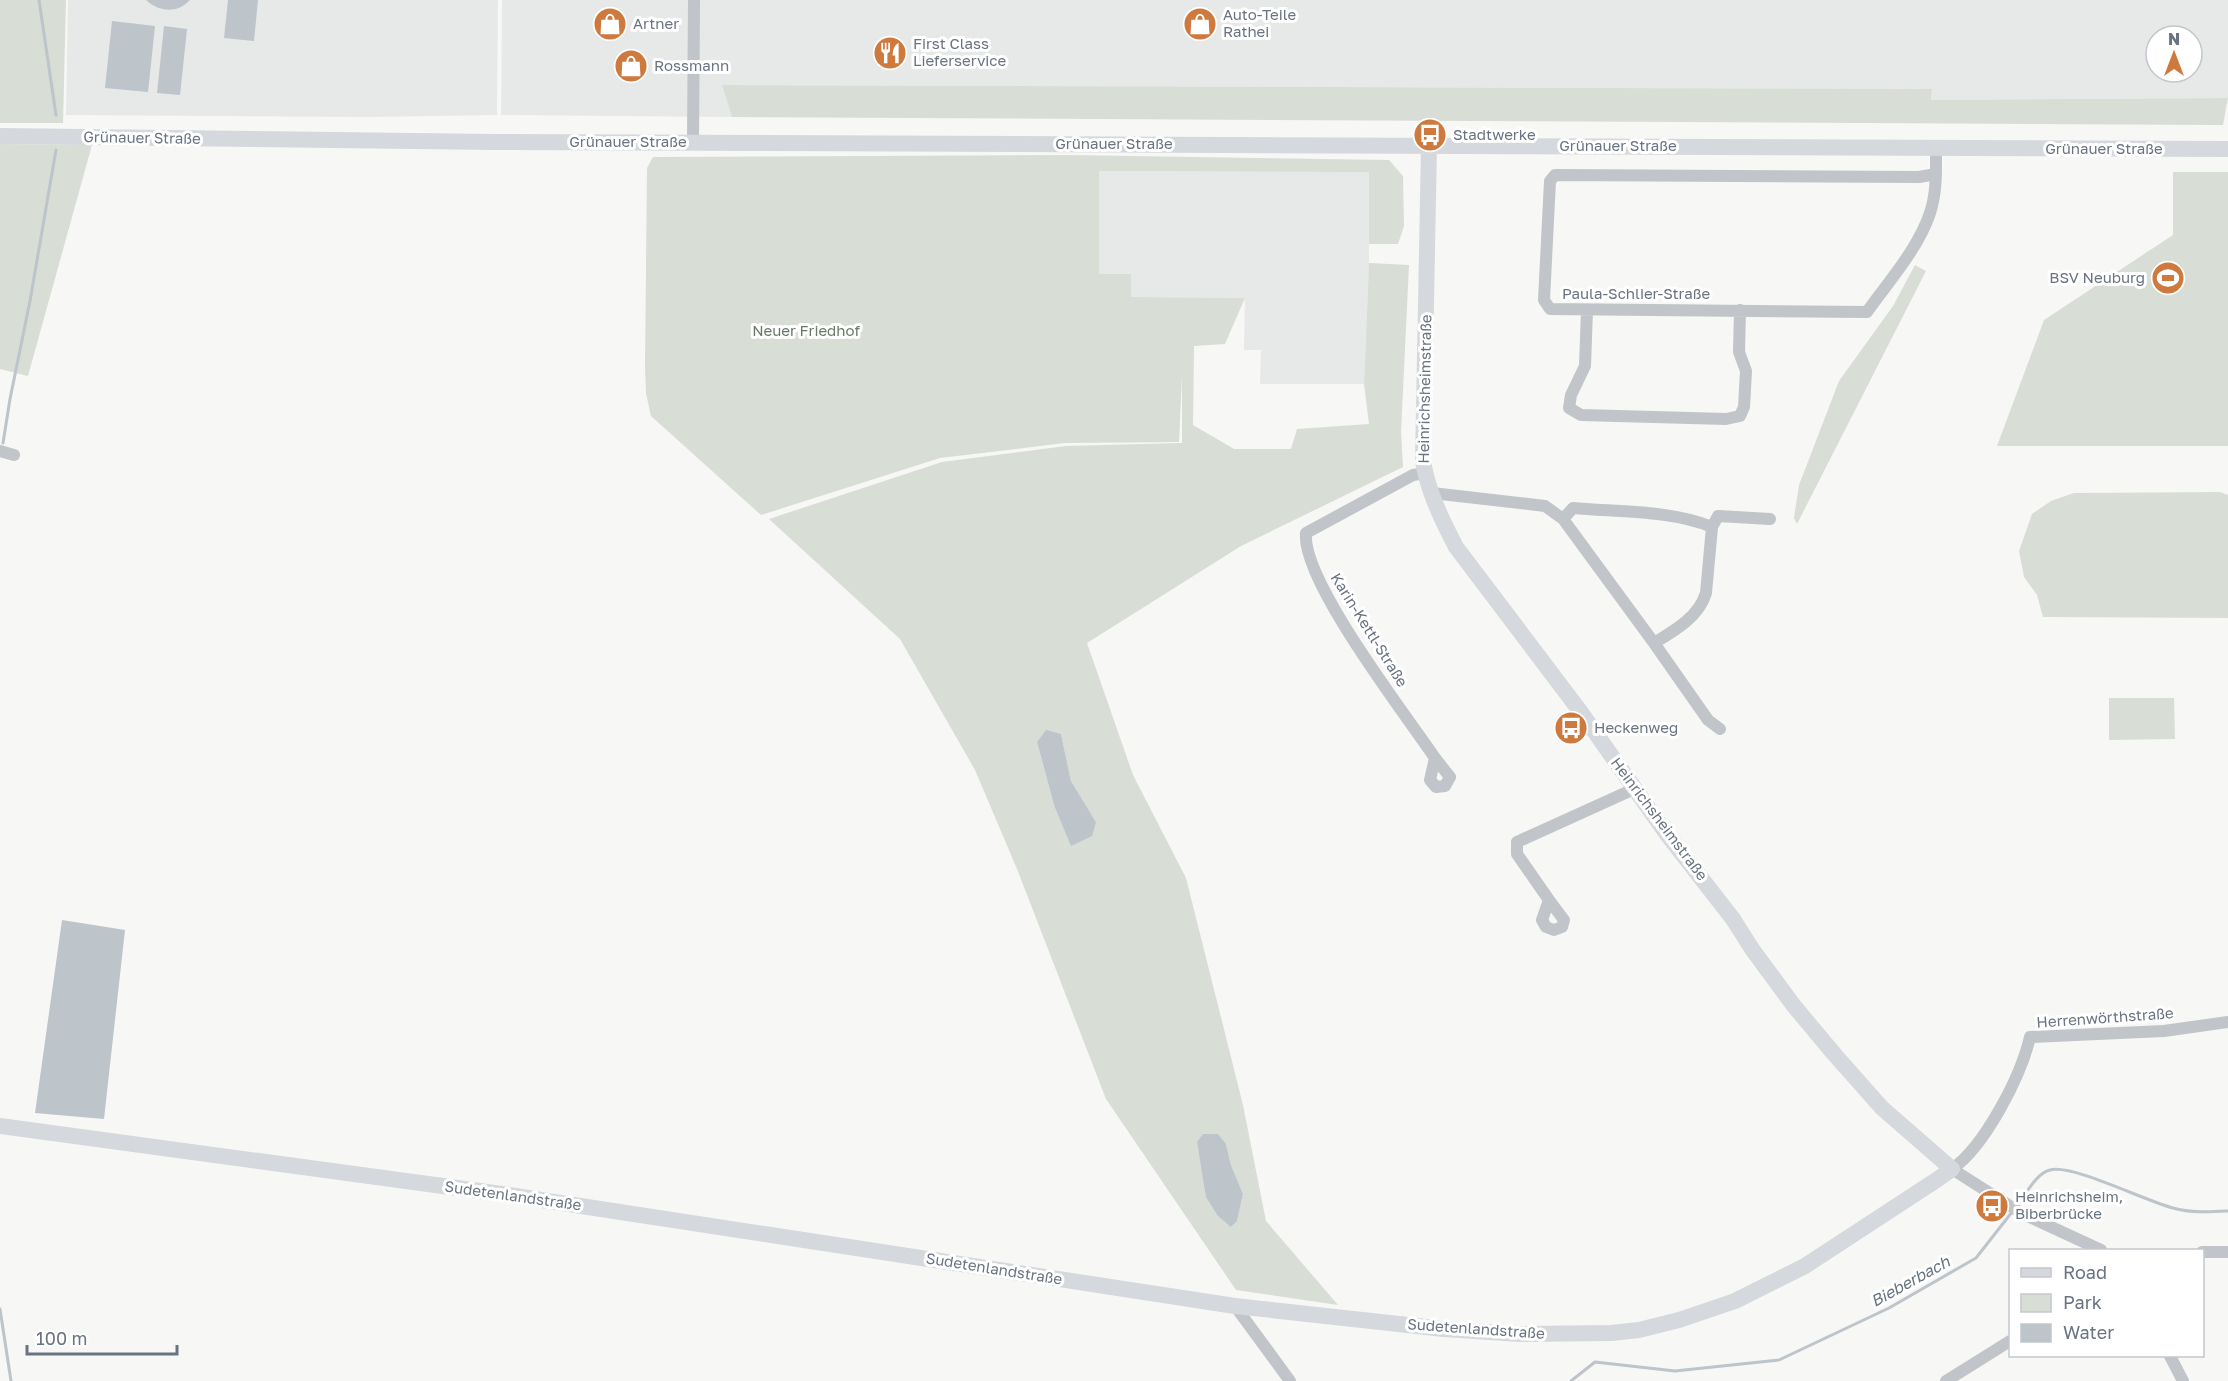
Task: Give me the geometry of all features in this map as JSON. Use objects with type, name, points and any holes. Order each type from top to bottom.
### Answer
[{"type":"street","points":[[693,143],[694,0]]},
{"type":"street","name":"Grünauer Straße","points":[[0,136],[693,143],[2228,149]]},
{"type":"street","name":"Heinrichsheimstraße","points":[[1429,146],[1423,460],[1432,493],[1456,547],[1580,711],[1634,789],[1724,906],[1794,1006],[1882,1108],[1952,1169],[2007,1206],[2096,1249]]},
{"type":"street","name":"Paula-Schlier-Straße","points":[[1936,148],[1936,174],[1935,193],[1931,212],[1921,236],[1867,312],[1551,309],[1544,300],[1550,181],[1556,175],[1919,177],[1936,174]]},
{"type":"street","points":[[1587,310],[1586,366],[1571,395],[1569,408],[1581,415],[1726,419],[1740,416],[1744,407],[1746,371],[1739,352],[1740,310]]},
{"type":"street","points":[[0,451],[14,455]]},
{"type":"street","name":"Karin-Kettl-Straße","points":[[1425,473],[1413,475],[1306,533],[1305,541],[1317,578],[1346,629],[1435,758]]},
{"type":"street","points":[[1432,493],[1545,506],[1563,519],[1708,720],[1720,729]]},
{"type":"street","points":[[1563,519],[1573,508],[1659,515],[1701,522],[1712,527]]},
{"type":"street","points":[[1654,643],[1676,629],[1704,603],[1707,593],[1712,527],[1718,516],[1770,519]]},
{"type":"street","points":[[1549,900],[1517,854],[1517,842],[1634,789]]},
{"type":"street","name":"Herrenwörthstraße","points":[[1952,1169],[1962,1163],[1986,1131],[2025,1059],[2030,1037],[2164,1030],[2228,1022]]},
{"type":"street","name":"Sudetenlandstraße","points":[[0,1126],[520,1196],[1235,1306],[1444,1329],[1520,1334],[1611,1333],[1640,1330],[1735,1301],[1805,1266],[1952,1169]]},
{"type":"street","name":"Heinrichsheimstraße","points":[[2078,1241],[2087,1249]]},
{"type":"street","points":[[2204,1252],[2228,1252]]},
{"type":"street","points":[[1235,1306],[1290,1381]]},
{"type":"street","points":[[1946,1381],[2009,1342]]},
{"type":"street","points":[[2171,1357],[2183,1381]]},
{"type":"shaded area","points":[[68,0],[498,0],[497,115],[368,117],[66,115]]},
{"type":"shaded area","points":[[502,0],[2228,0],[2228,98],[1931,100],[1932,89],[722,85],[732,117],[501,115]]},
{"type":"shaded area","points":[[1099,171],[1369,172],[1369,263],[1364,384],[1260,384],[1261,350],[1244,350],[1245,298],[1131,297],[1099,274]]},
{"type":"green space","points":[[0,0],[66,0],[63,123],[0,123]]},
{"type":"green space","points":[[722,85],[1932,89],[1931,100],[2228,98],[2223,125],[732,117]]},
{"type":"green space","points":[[0,144],[92,145],[28,376],[0,369]]},
{"type":"green space","name":"Neuer Friedhof","points":[[1068,155],[1389,160],[1403,176],[1404,226],[1398,244],[1369,244],[1369,172],[1099,171],[1099,274],[1131,274],[1131,297],[1245,298],[1225,344],[1194,346],[1193,425],[1234,449],[1291,449],[1297,429],[1369,424],[1364,384],[1369,263],[1409,265],[1401,432],[1403,467],[1241,546],[1087,643],[1133,775],[1186,878],[1243,1105],[1266,1221],[1338,1305],[1236,1290],[1106,1099],[1017,869],[975,770],[900,639],[769,519],[942,462],[1066,446],[1182,443],[1182,375],[1179,442],[1065,443],[940,458],[761,515],[651,416],[646,393],[645,368],[647,168],[653,157]],"holes":[[[1046,731],[1061,734],[1071,781],[1096,822],[1054,805],[1037,742]],[[1197,1142],[1226,1144],[1231,1165],[1243,1194],[1237,1221],[1231,1227],[1202,1168]]]},
{"type":"green space","name":"BSV Neuburg","points":[[2173,172],[2228,172],[2228,446],[1997,446],[2044,320],[2173,235]]},
{"type":"green space","points":[[1915,265],[1926,271],[1797,524],[1794,518],[1799,485],[1839,381],[1893,306]]},
{"type":"green space","points":[[2220,492],[2228,495],[2228,618],[2043,617],[2037,595],[2024,577],[2019,551],[2032,514],[2051,501],[2074,493]]},
{"type":"green space","points":[[2109,698],[2174,698],[2175,739],[2109,740]]},
{"type":"water","points":[[146,0],[190,0],[179,8],[168,10],[157,7]]},
{"type":"water","points":[[228,0],[258,0],[254,41],[224,38]]},
{"type":"water","points":[[112,21],[155,26],[148,92],[105,88]]},
{"type":"water","points":[[164,26],[187,29],[180,95],[157,93]]},
{"type":"water","points":[[1046,730],[1061,734],[1071,781],[1096,822],[1092,836],[1071,846],[1054,805],[1037,742]]},
{"type":"water","points":[[62,920],[125,930],[104,1119],[35,1113]]},
{"type":"water","points":[[1203,1134],[1218,1134],[1226,1144],[1231,1165],[1243,1194],[1237,1221],[1231,1227],[1218,1216],[1206,1197],[1197,1142]]},
{"type":"waterway","points":[[39,0],[56,115]]},
{"type":"waterway","points":[[3,443],[56,150]]},
{"type":"waterway","name":"Bieberbach","points":[[2016,1207],[2040,1176],[2050,1170],[2061,1170],[2075,1172],[2180,1210],[2228,1211]]},
{"type":"waterway","name":"Bieberbach","points":[[1571,1381],[1595,1362],[1675,1371],[1779,1360],[1889,1308],[1976,1258],[2012,1212]]},
{"type":"waterway","points":[[0,1309],[11,1381]]},
{"type":"place","name":"Artner","points":[[610,24]]},
{"type":"place","name":"Auto-Teile Rathei","points":[[1200,24]]},
{"type":"place","name":"First Class Lieferservice","points":[[890,53]]},
{"type":"place","name":"Rossmann","points":[[631,66]]},
{"type":"place","name":"Stadtwerke","points":[[1430,135]]},
{"type":"place","name":"BSV Neuburg","points":[[2168,278]]},
{"type":"place","name":"Heckenweg","points":[[1571,728]]},
{"type":"place","name":"Heinrichsheim, Biberbrücke","points":[[1992,1206]]}]
